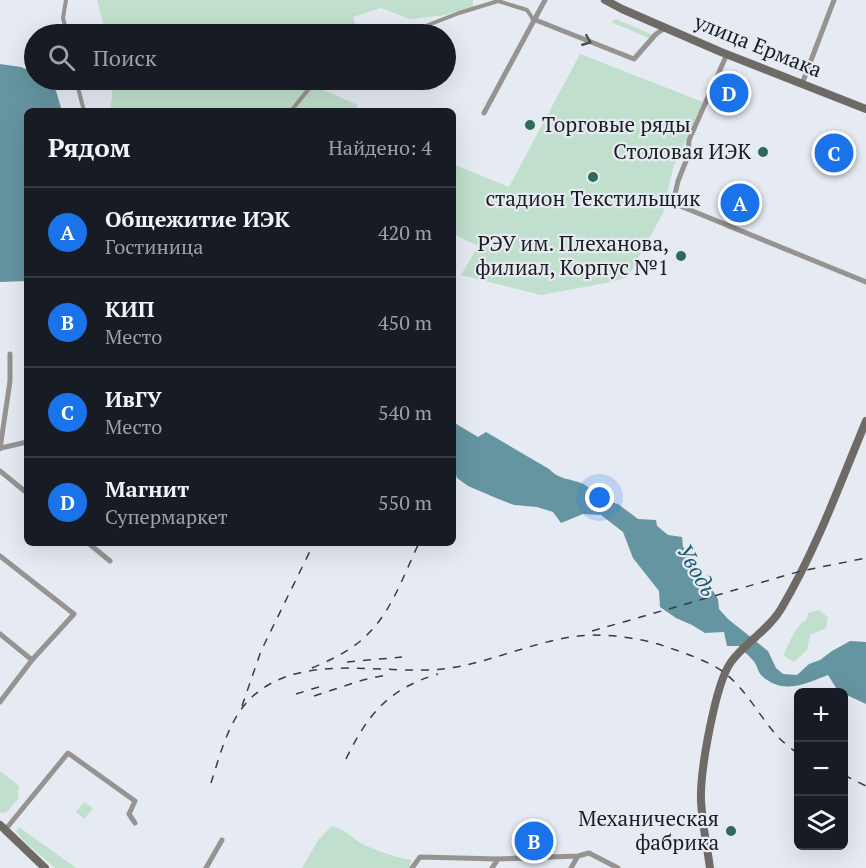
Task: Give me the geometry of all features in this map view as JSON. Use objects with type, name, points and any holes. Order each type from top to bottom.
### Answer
[{"type":"main road","name":"улица Ермака","points":[[605,0],[665,28],[866,109]]},
{"type":"main road","points":[[710,868],[701,805],[702,778],[722,680],[731,662],[761,634],[780,611],[801,572],[866,421]]},
{"type":"main road","points":[[2,827],[45,868]]},
{"type":"street","points":[[64,24],[63,18],[66,0]]},
{"type":"street","points":[[484,113],[544,0]]},
{"type":"street","points":[[802,84],[834,0]]},
{"type":"street","points":[[431,24],[496,1],[527,10],[533,19],[634,59],[656,34],[665,28]]},
{"type":"street","points":[[728,54],[689,140],[688,156],[678,181],[673,203],[866,282]]},
{"type":"street","points":[[79,90],[83,108]]},
{"type":"street","points":[[293,108],[308,90]]},
{"type":"street","points":[[10,354],[0,448],[24,443]]},
{"type":"street","points":[[0,471],[24,491]]},
{"type":"street","points":[[92,546],[110,561]]},
{"type":"street","points":[[0,556],[74,614],[32,660],[0,702]]},
{"type":"street","points":[[0,634],[32,660]]},
{"type":"street","points":[[2,827],[68,753],[135,801],[129,814],[135,823]]},
{"type":"street","points":[[206,868],[222,840]]},
{"type":"street","points":[[412,868],[420,857],[498,859],[578,856],[589,853],[618,868]]},
{"type":"street","points":[[571,868],[578,856]]},
{"type":"street","points":[[492,868],[498,859]]},
{"type":"green space","points":[[97,0],[473,0],[473,7],[445,15],[410,19],[381,8],[353,17],[355,24],[103,24]]},
{"type":"green space","points":[[616,19],[653,35],[651,39],[611,22]]},
{"type":"green space","name":"стадион Текстильщик","points":[[580,54],[703,102],[673,168],[663,213],[628,277],[541,295],[461,275],[478,246],[456,235],[456,165],[509,187]]},
{"type":"green space","points":[[112,90],[323,90],[358,105],[356,108],[110,108]]},
{"type":"green space","points":[[818,610],[828,617],[826,628],[810,635],[807,650],[794,662],[783,655],[795,631],[807,619],[808,613]]},
{"type":"green space","points":[[0,771],[19,786],[18,799],[7,812],[2,813],[0,812]]},
{"type":"green space","points":[[84,802],[93,808],[84,819],[76,812]]},
{"type":"green space","points":[[332,826],[372,848],[411,860],[410,868],[302,868],[318,840]]},
{"type":"green space","points":[[19,827],[76,868],[55,868],[23,840],[16,831]]},
{"type":"water","points":[[0,64],[24,68],[24,90],[55,90],[61,108],[24,108],[24,281],[0,282]]},
{"type":"water","name":"Уводь","points":[[456,424],[478,437],[486,432],[555,474],[586,486],[596,498],[618,504],[638,519],[656,520],[657,526],[668,535],[682,537],[683,547],[692,557],[696,569],[718,599],[719,609],[768,651],[776,668],[783,674],[797,675],[809,664],[820,660],[850,641],[866,642],[866,704],[848,696],[848,688],[836,688],[828,675],[794,686],[770,682],[739,646],[727,646],[724,632],[705,633],[660,607],[659,591],[633,558],[623,532],[601,515],[583,514],[561,523],[553,512],[537,507],[514,505],[468,486],[456,475]]},
{"type":"railway","points":[[242,706],[261,651],[313,546]]},
{"type":"railway","points":[[312,668],[348,650],[376,625],[397,592],[418,546]]},
{"type":"railway","points":[[592,631],[801,571],[866,558]]},
{"type":"railway","points":[[211,783],[223,746],[240,711],[258,692],[278,680],[299,673],[323,669],[443,669],[462,666],[556,640],[593,635],[647,641],[712,665],[734,681],[778,737],[794,751]]},
{"type":"railway","points":[[347,662],[402,657]]},
{"type":"railway","points":[[346,759],[363,729],[382,705],[406,687],[438,674]]},
{"type":"railway","points":[[314,696],[386,675]]},
{"type":"railway","points":[[296,694],[322,686]]},
{"type":"railway","points":[[848,777],[866,786]]},
{"type":"place","name":"Магнит","points":[[729,93]]},
{"type":"place","name":"Торговые ряды","points":[[530,125]]},
{"type":"place","name":"Столовая ИЭК","points":[[763,152]]},
{"type":"place","name":"ИвГУ","points":[[834,153]]},
{"type":"place","name":"стадион Текстильщик","points":[[593,177]]},
{"type":"place","name":"Общежитие ИЭК","points":[[740,203]]},
{"type":"place","name":"РЭУ им. Плеханова, филиал, Корпус №1","points":[[681,256]]},
{"type":"place","name":"Механическая фабрика","points":[[731,831]]},
{"type":"place","name":"КИП","points":[[534,841]]}]
